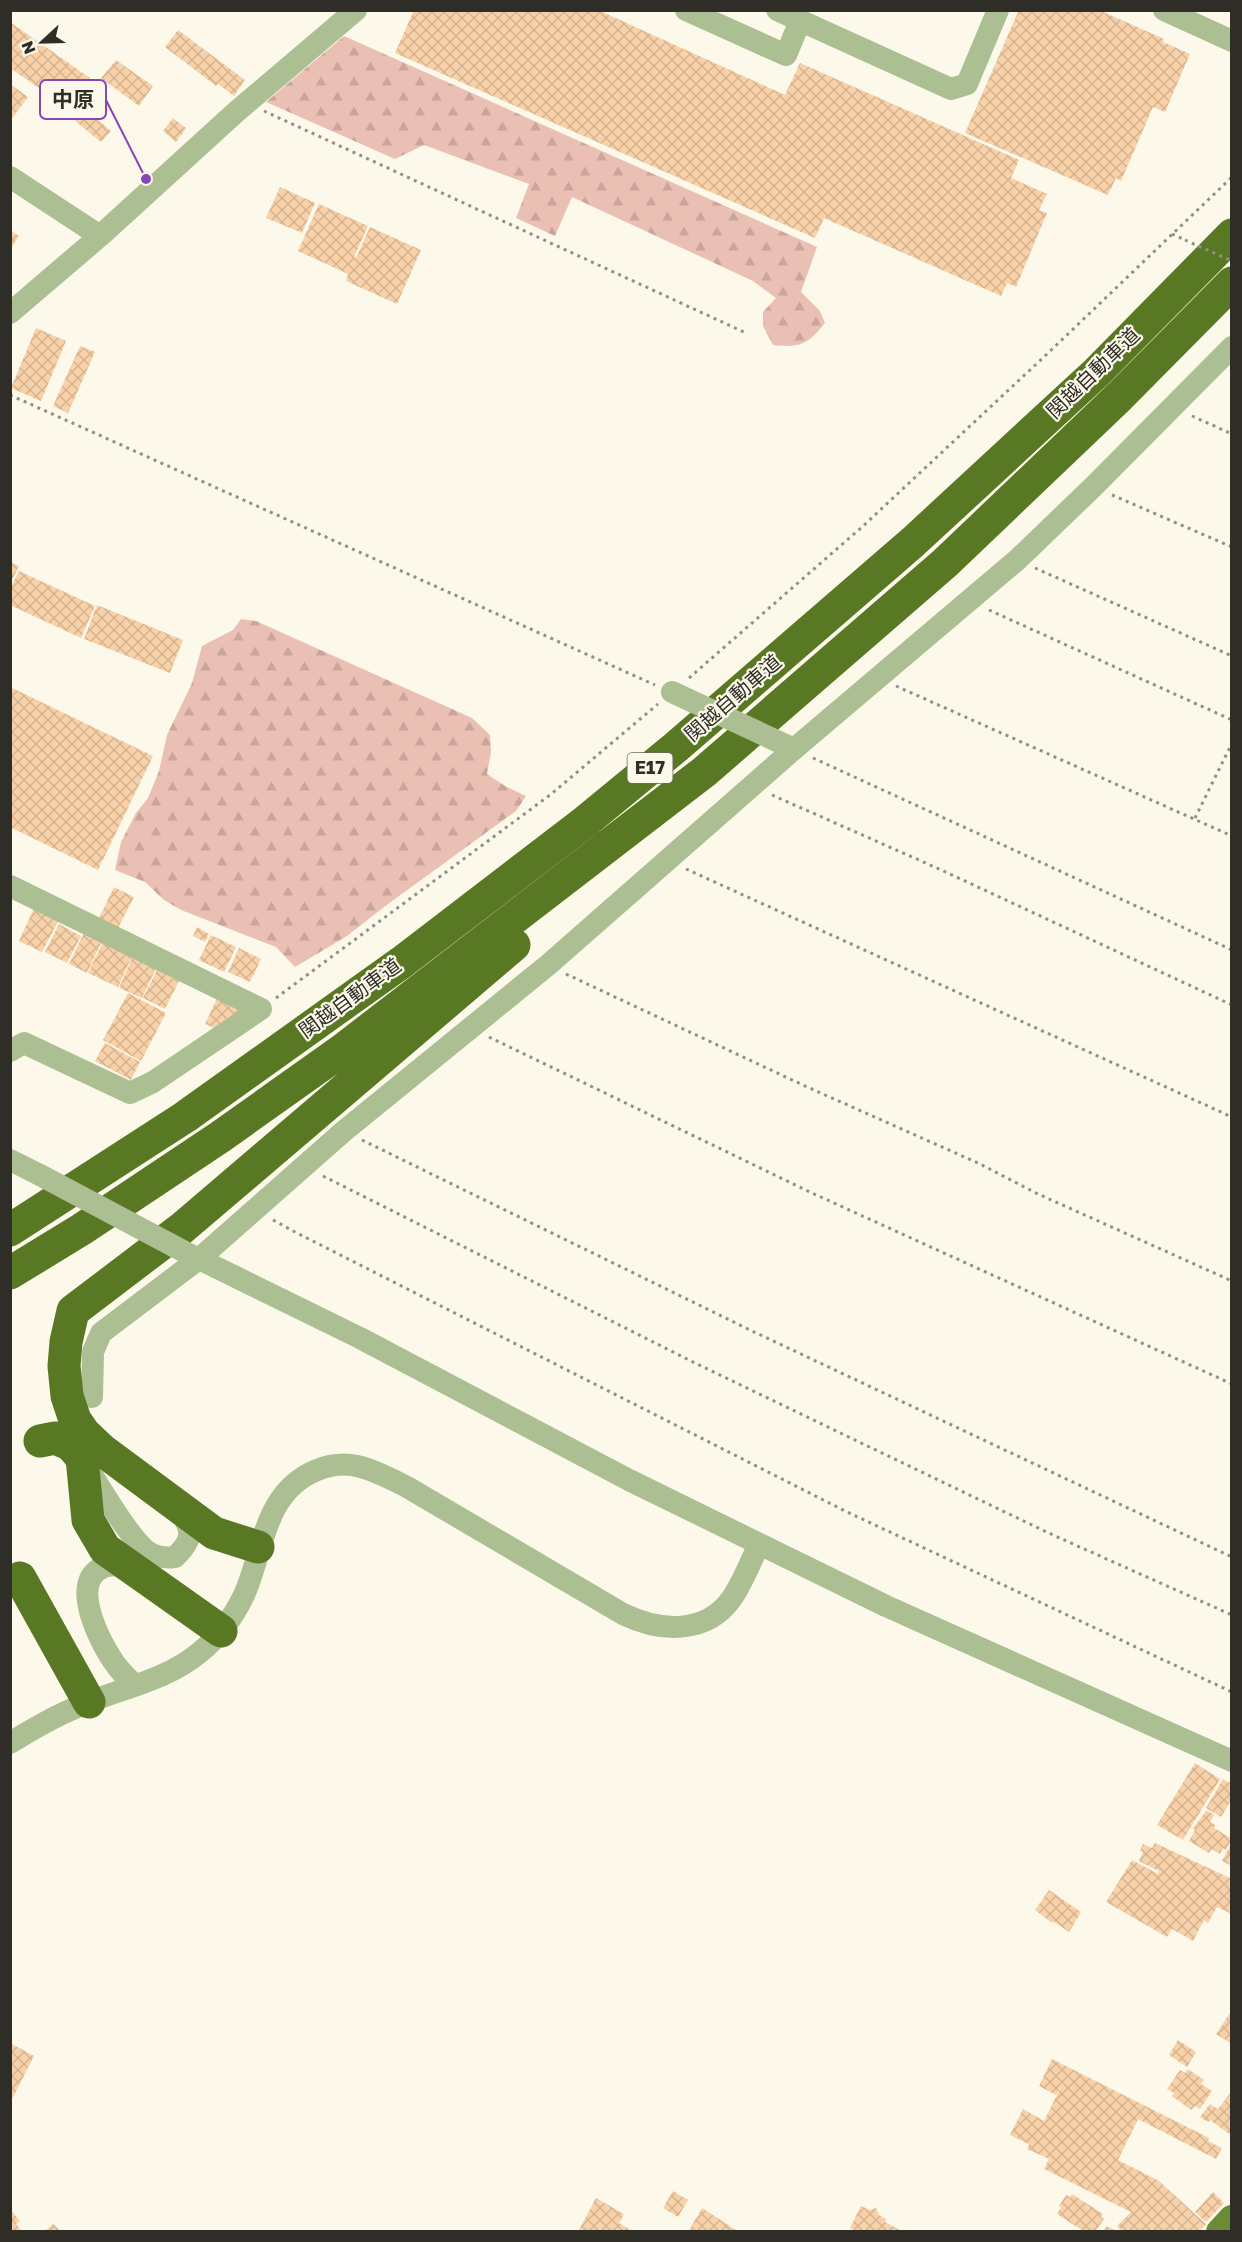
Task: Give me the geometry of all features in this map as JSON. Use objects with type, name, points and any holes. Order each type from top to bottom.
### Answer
[{"type":"highway","name":"関越自動車道","points":[[13,1229],[185,1117],[402,962],[586,821],[658,762],[913,542],[1096,372],[1232,235]]},
{"type":"highway","name":"関越自動車道","points":[[10,1273],[161,1177],[341,1051],[704,772],[945,563],[1120,396],[1232,283]]},
{"type":"highway","points":[[258,1547],[214,1533],[102,1450],[84,1433],[75,1420],[67,1396],[64,1366],[66,1342],[73,1311],[181,1229],[521,939],[704,772]]},
{"type":"highway","points":[[40,1441],[55,1438],[71,1445],[82,1458],[88,1520],[105,1549],[221,1631]]},
{"type":"highway","points":[[20,1578],[89,1702]]},
{"type":"main road","points":[[1220,2232],[1232,2219]]},
{"type":"street","points":[[10,313],[100,236],[246,103],[356,10]]},
{"type":"street","points":[[686,10],[786,55],[800,21]]},
{"type":"street","points":[[777,10],[951,89],[967,84],[998,10]]},
{"type":"street","points":[[1164,10],[1232,41]]},
{"type":"street","points":[[10,177],[100,236]]},
{"type":"street","points":[[92,1397],[93,1352],[101,1333],[191,1255],[256,1209],[344,1131],[548,966],[794,749],[1017,560],[1232,347]]},
{"type":"street","points":[[672,692],[794,749]]},
{"type":"street","points":[[10,886],[261,1009],[153,1082],[130,1092],[24,1042],[10,1051]]},
{"type":"street","points":[[12,1163],[40,1175],[191,1255],[360,1338],[629,1480],[759,1544],[886,1606],[1232,1761]]},
{"type":"street","points":[[82,1458],[127,1528],[150,1554],[164,1558],[175,1557],[185,1547],[190,1538],[188,1523],[178,1508]]},
{"type":"street","points":[[10,1743],[75,1707],[180,1666],[210,1644],[244,1595],[258,1547],[281,1499],[299,1480],[327,1467],[355,1465],[376,1471],[638,1621],[669,1627],[684,1627],[702,1623],[718,1614],[733,1598],[759,1544]]},
{"type":"street","points":[[127,1564],[103,1568],[93,1576],[87,1586],[87,1604],[107,1652],[117,1667],[135,1685]]},
{"type":"path","points":[[246,103],[746,333]]},
{"type":"path","points":[[261,1009],[550,795],[672,692],[862,527],[1232,177]]},
{"type":"path","points":[[1172,234],[1232,261]]},
{"type":"path","points":[[10,395],[672,692]]},
{"type":"path","points":[[1172,407],[1232,434]]},
{"type":"path","points":[[1093,487],[1232,547]]},
{"type":"path","points":[[1017,560],[1232,656]]},
{"type":"path","points":[[968,601],[1232,720]]},
{"type":"path","points":[[879,678],[1232,836]]},
{"type":"path","points":[[1195,818],[1232,743]]},
{"type":"path","points":[[794,749],[1232,950]]},
{"type":"path","points":[[752,787],[937,868],[1232,1005]]},
{"type":"path","points":[[668,861],[1232,1117]]},
{"type":"path","points":[[548,966],[805,1086],[978,1163],[1038,1194],[1232,1281]]},
{"type":"path","points":[[470,1028],[812,1193],[1232,1384]]},
{"type":"path","points":[[344,1131],[739,1325],[1232,1557]]},
{"type":"path","points":[[306,1165],[333,1182],[693,1362],[1053,1535],[1232,1614]]},
{"type":"path","points":[[256,1209],[295,1232],[845,1511],[1232,1692]]},
{"type":"green space","points":[[344,36],[817,247],[801,292],[820,311],[825,323],[814,336],[803,343],[791,346],[773,345],[763,326],[763,312],[776,298],[753,281],[572,197],[555,236],[516,218],[529,184],[424,145],[395,159],[266,102]]},
{"type":"green space","points":[[241,619],[256,621],[472,718],[490,735],[491,752],[487,774],[526,796],[516,811],[347,936],[295,967],[276,947],[181,910],[164,900],[145,882],[115,870],[121,842],[136,813],[148,798],[159,771],[167,735],[192,683],[202,646],[233,630]]},
{"type":"building","points":[[414,10],[598,10],[785,95],[800,63],[1019,160],[1011,178],[1047,194],[1039,210],[1047,213],[1016,287],[1007,283],[1001,296],[824,218],[815,238],[395,53]]},
{"type":"building","points":[[1019,10],[1099,10],[1164,39],[1163,42],[1190,54],[1165,112],[1153,107],[1121,181],[1116,178],[1108,195],[965,133]]},
{"type":"building","points":[[10,22],[90,78],[69,109],[10,68]]},
{"type":"building","points":[[178,30],[245,80],[234,96],[218,84],[216,86],[165,47]]},
{"type":"building","points":[[116,60],[153,86],[139,106],[101,78]]},
{"type":"building","points":[[10,84],[28,97],[10,121]]},
{"type":"building","points":[[85,109],[111,131],[101,142],[75,121]]},
{"type":"building","points":[[173,118],[186,128],[176,142],[163,131]]},
{"type":"building","points":[[280,187],[315,203],[302,233],[266,218]]},
{"type":"building","points":[[319,204],[368,226],[354,257],[356,258],[370,227],[421,250],[397,304],[346,281],[348,274],[298,251]]},
{"type":"building","points":[[10,230],[19,236],[10,250]]},
{"type":"building","points":[[36,328],[66,341],[41,401],[11,388]]},
{"type":"building","points":[[80,346],[95,352],[68,413],[53,406]]},
{"type":"building","points":[[10,562],[19,566],[10,584]]},
{"type":"building","points":[[19,571],[95,606],[81,638],[10,605],[10,589]]},
{"type":"building","points":[[97,605],[183,640],[170,673],[84,639]]},
{"type":"building","points":[[10,687],[153,756],[98,870],[10,827]]},
{"type":"building","points":[[114,887],[134,897],[118,928],[99,918]]},
{"type":"building","points":[[36,904],[61,916],[42,952],[19,941]]},
{"type":"building","points":[[59,924],[81,936],[67,963],[45,952]]},
{"type":"building","points":[[197,927],[209,934],[205,942],[193,936]]},
{"type":"building","points":[[84,933],[102,941],[87,973],[69,964]]},
{"type":"building","points":[[211,935],[236,947],[224,972],[199,960]]},
{"type":"building","points":[[104,940],[133,954],[118,987],[88,973]]},
{"type":"building","points":[[239,948],[261,959],[250,982],[228,972]]},
{"type":"building","points":[[133,956],[157,966],[142,998],[119,988]]},
{"type":"building","points":[[157,970],[179,981],[165,1009],[143,998]]},
{"type":"building","points":[[128,993],[166,1013],[141,1061],[103,1040]]},
{"type":"building","points":[[219,994],[243,1005],[239,1014],[219,1030],[205,1024]]},
{"type":"building","points":[[105,1043],[140,1062],[131,1080],[95,1061]]},
{"type":"building","points":[[1195,1763],[1220,1779],[1183,1840],[1157,1825]]},
{"type":"building","points":[[1223,1779],[1232,1784],[1232,1799],[1221,1817],[1206,1808]]},
{"type":"building","points":[[1207,1810],[1214,1815],[1210,1822],[1215,1825],[1214,1828],[1232,1839],[1226,1850],[1223,1848],[1220,1854],[1212,1849],[1209,1853],[1189,1841],[1195,1830],[1193,1828]]},
{"type":"building","points":[[1232,1842],[1232,1866],[1222,1861]]},
{"type":"building","points":[[1155,1843],[1232,1879],[1232,1914],[1217,1907],[1208,1923],[1204,1920],[1193,1941],[1172,1929],[1167,1937],[1106,1902],[1132,1860],[1158,1874],[1159,1871],[1139,1861],[1143,1852],[1140,1851],[1143,1844],[1152,1848]]},
{"type":"building","points":[[1049,1890],[1081,1912],[1069,1932],[1035,1910]]},
{"type":"building","points":[[1232,2010],[1232,2044],[1216,2034]]},
{"type":"building","points":[[1178,2040],[1196,2052],[1187,2067],[1169,2055]]},
{"type":"building","points":[[10,2043],[34,2056],[10,2103]]},
{"type":"building","points":[[1052,2059],[1209,2138],[1204,2149],[1208,2141],[1222,2148],[1216,2159],[1138,2119],[1118,2160],[1159,2181],[1206,2224],[1199,2232],[1123,2232],[1117,2226],[1131,2212],[1044,2169],[1049,2159],[1027,2149],[1029,2144],[1010,2135],[1023,2109],[1044,2121],[1064,2081],[1056,2095],[1039,2086]]},
{"type":"building","points":[[1188,2069],[1204,2080],[1201,2084],[1212,2091],[1200,2109],[1195,2106],[1191,2110],[1172,2096],[1174,2093],[1167,2089],[1180,2070],[1185,2073]]},
{"type":"building","points":[[1232,2091],[1232,2136],[1210,2120],[1208,2122],[1200,2117],[1210,2104],[1218,2109]]},
{"type":"building","points":[[673,2191],[688,2200],[678,2217],[663,2208]]},
{"type":"building","points":[[1213,2192],[1224,2203],[1206,2222],[1195,2212]]},
{"type":"building","points":[[1072,2194],[1103,2214],[1101,2217],[1104,2219],[1095,2232],[1085,2232],[1057,2214],[1066,2195],[1070,2197]]},
{"type":"building","points":[[596,2198],[624,2214],[619,2223],[634,2232],[578,2232]]},
{"type":"building","points":[[861,2206],[870,2210],[876,2208],[879,2215],[886,2219],[885,2222],[903,2232],[857,2232],[850,2228]]},
{"type":"building","points":[[702,2208],[739,2232],[688,2232]]},
{"type":"building","points":[[10,2209],[20,2221],[16,2224],[22,2232],[10,2232]]},
{"type":"building","points":[[53,2224],[62,2232],[44,2232]]},
{"type":"building","points":[[1106,2226],[1119,2232],[1103,2232]]},
{"type":"place","name":"中原","points":[[146,179]]}]
